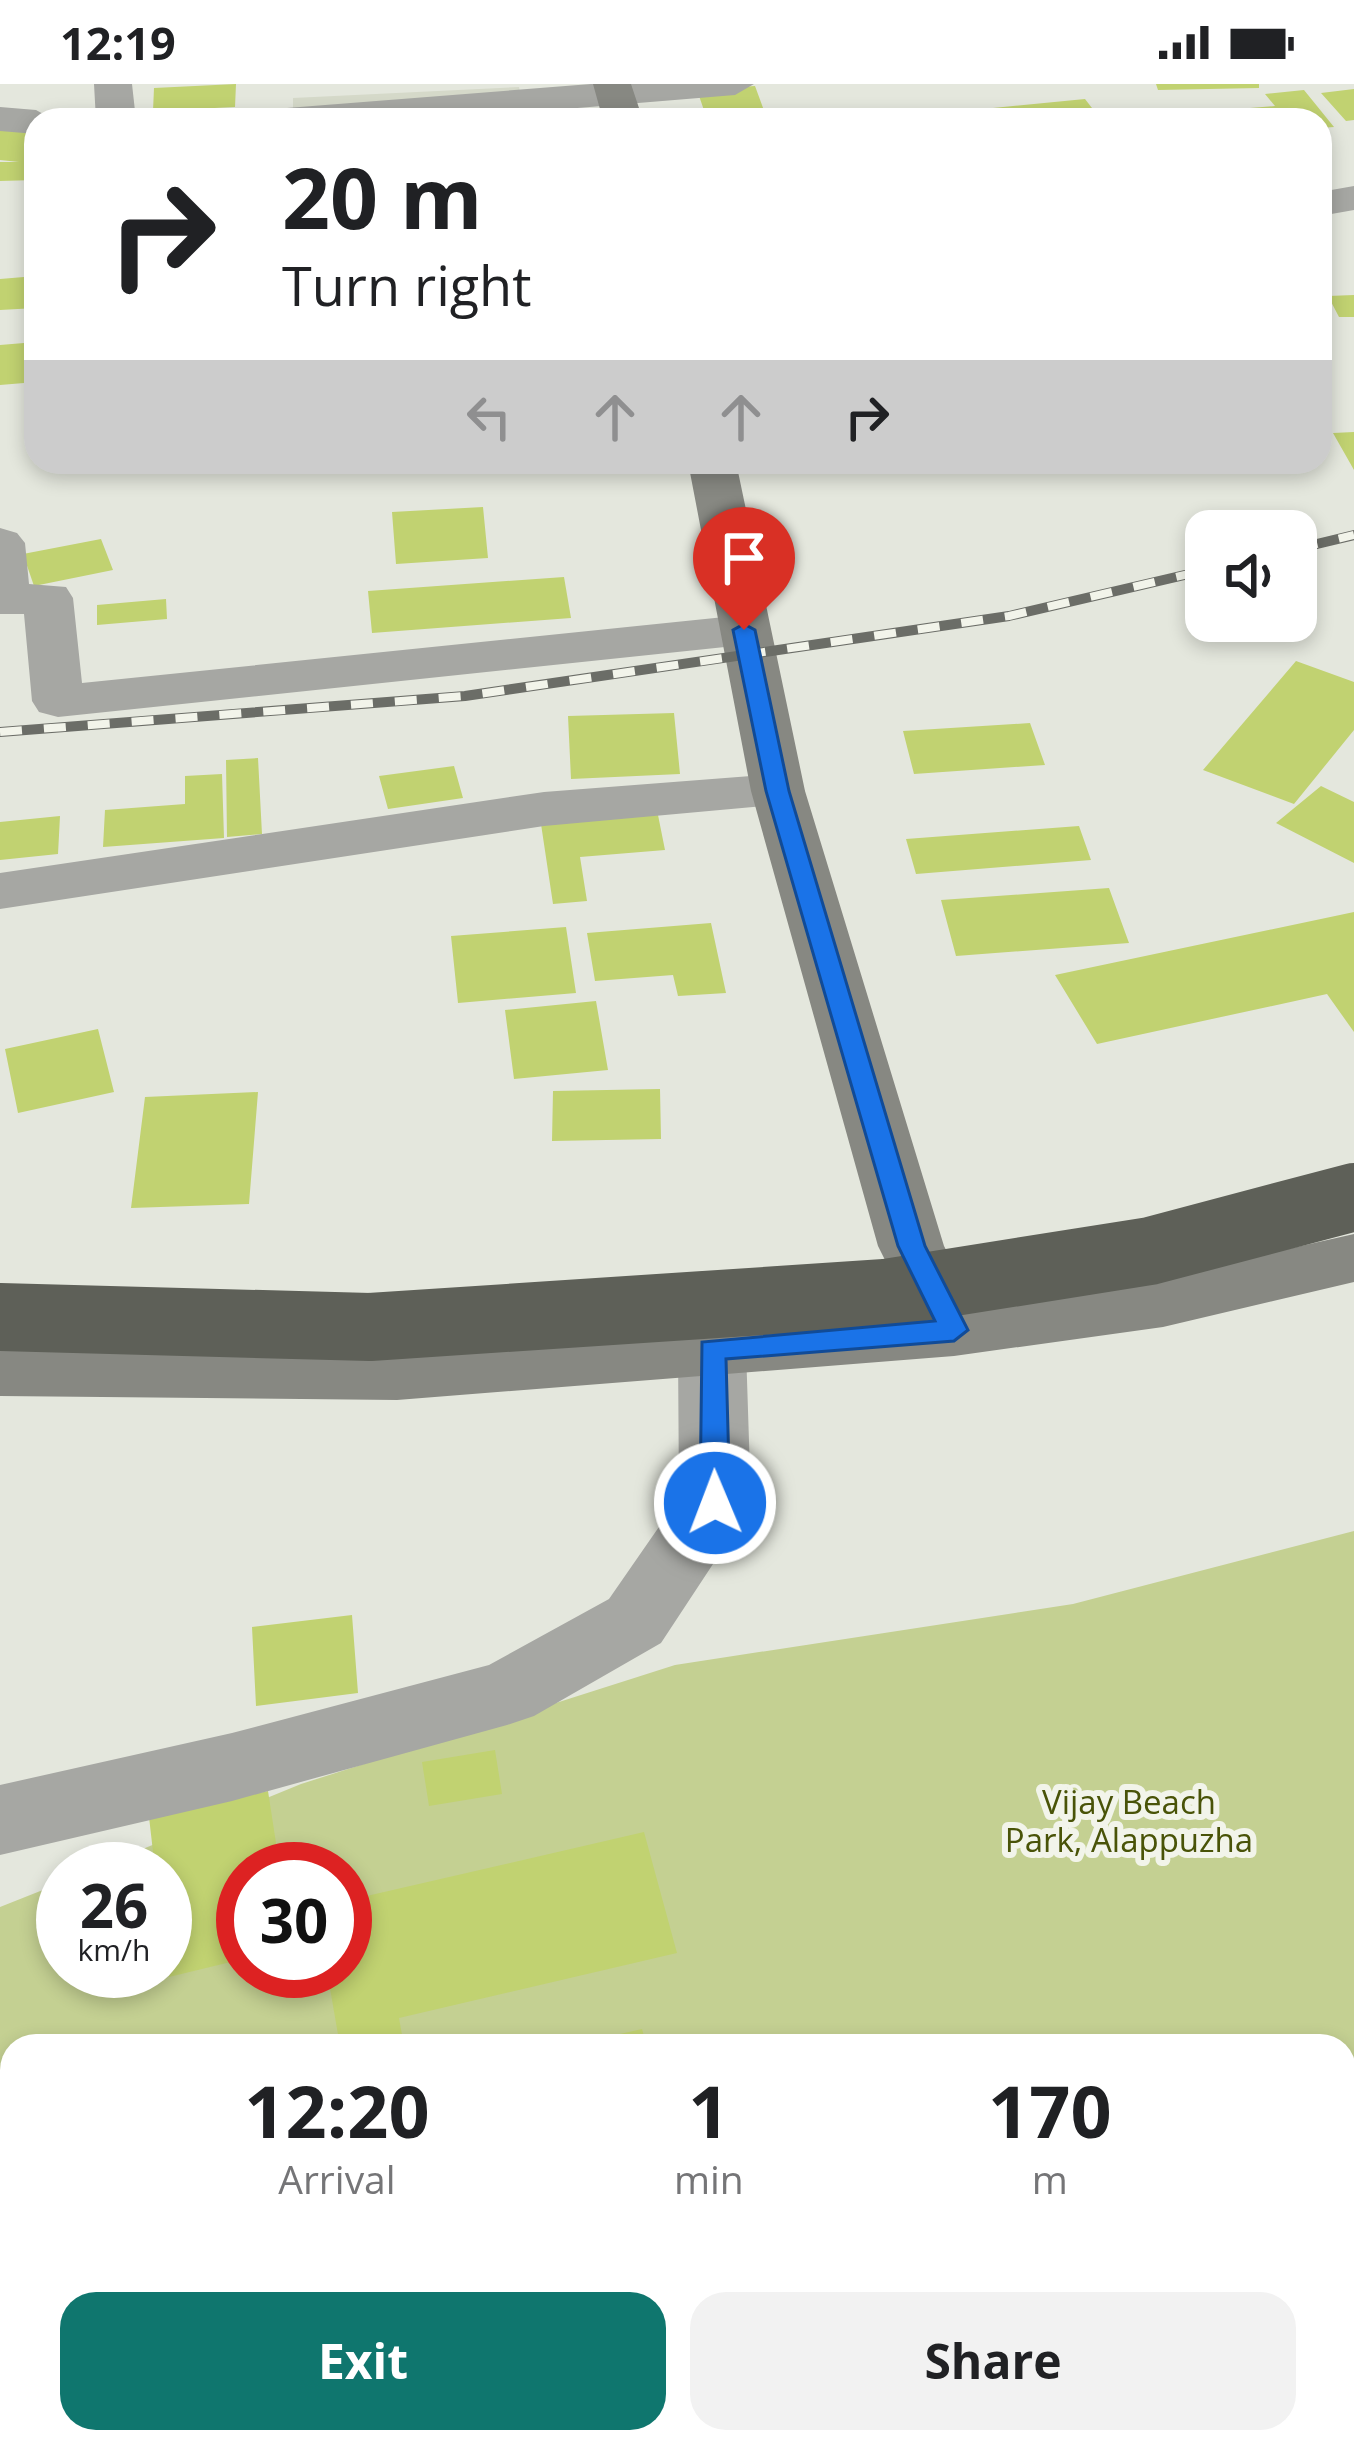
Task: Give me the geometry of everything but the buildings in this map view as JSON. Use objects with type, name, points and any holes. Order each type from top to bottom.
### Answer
[{"type":"highway","points":[[0,1317],[370,1328],[884,1294],[1150,1251],[1354,1197]]},
{"type":"main road","points":[[714,474],[778,791],[911,1246],[954,1330]]},
{"type":"main road","points":[[0,1370],[397,1374],[954,1330],[1163,1302],[1354,1258]]},
{"type":"street","points":[[466,108],[734,84]]},
{"type":"street","points":[[0,543],[5,600],[48,598],[58,701],[744,630]]},
{"type":"street","points":[[0,891],[544,809],[778,791]]},
{"type":"street","points":[[0,1820],[232,1767],[507,1694],[635,1621],[715,1503],[712,1349]]},
{"type":"shaded area","points":[[519,87],[523,108],[293,108],[293,98]]},
{"type":"green space","name":"Vijay Beach Park, Alappuzha","points":[[1354,1531],[1354,2034],[0,2034],[0,1907],[36,1893],[36,1998],[192,1998],[192,1842],[160,1842],[301,1784],[675,1665],[1073,1604]]},
{"type":"railway","points":[[1317,544],[1354,535]]},
{"type":"railway","points":[[0,732],[465,696],[1009,616],[1185,575]]},
{"type":"route","points":[[715,1503],[712,1349],[954,1330],[911,1246],[778,791],[744,630]]}]
